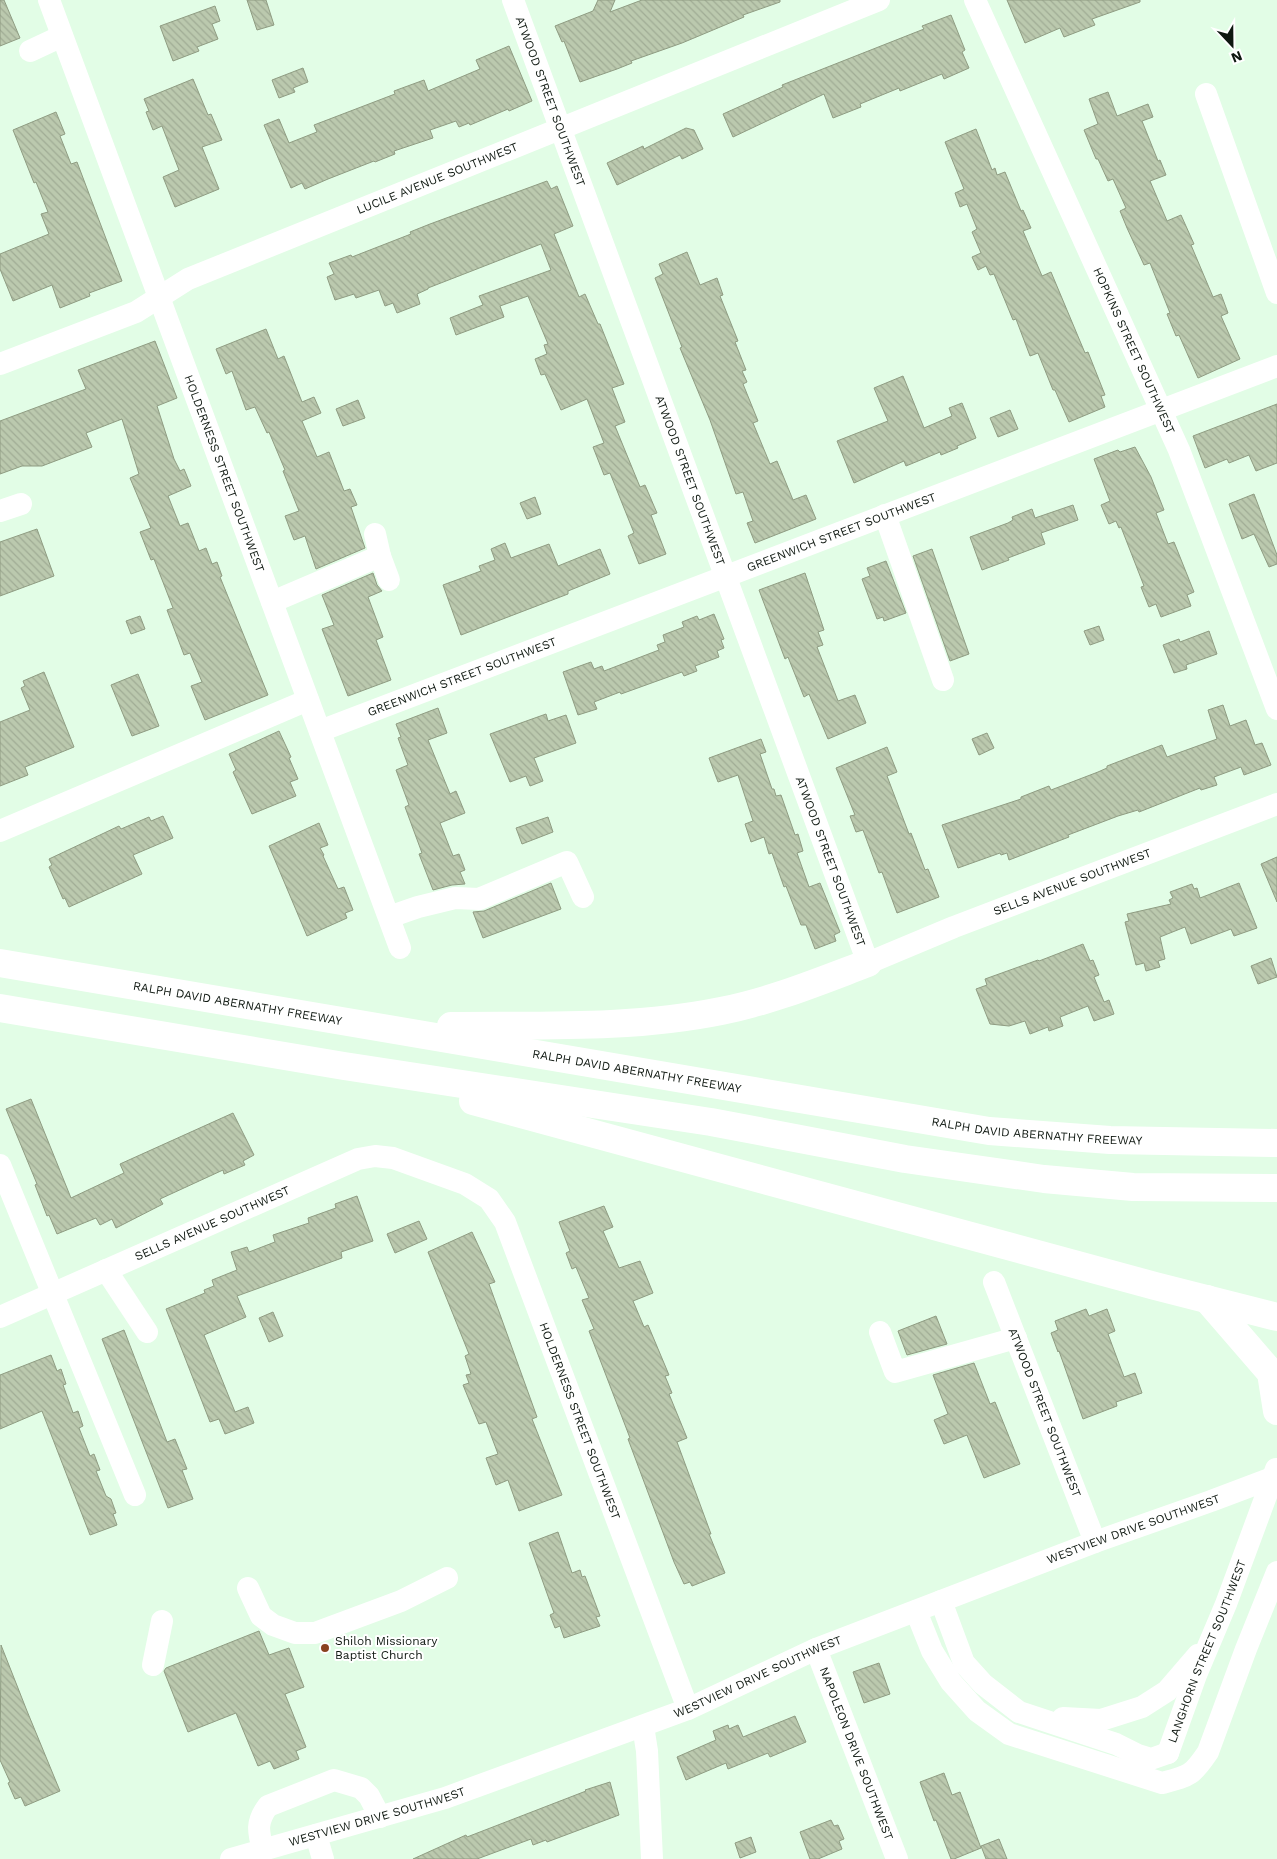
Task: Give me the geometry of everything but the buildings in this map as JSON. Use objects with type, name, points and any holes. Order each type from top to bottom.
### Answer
[{"type":"highway","name":"RALPH DAVID ABERNATHY FREEWAY","points":[[0,962],[989,1131],[1110,1140],[1277,1143]]},
{"type":"highway","points":[[381,1027],[602,1024],[670,1019],[720,1012],[769,1000],[868,963]]},
{"type":"highway","points":[[0,1008],[344,1066],[711,1122],[906,1159],[1044,1178],[1133,1187],[1277,1188]]},
{"type":"highway","points":[[344,1066],[1207,1300],[1277,1317]]},
{"type":"highway","points":[[1207,1300],[1271,1373],[1277,1411]]},
{"type":"street","name":"HOLDERNESS STREET SOUTHWEST","points":[[49,0],[400,948]]},
{"type":"street","name":"ATWOOD STREET SOUTHWEST","points":[[513,0],[868,963]]},
{"type":"street","name":"LUCILE AVENUE SOUTHWEST","points":[[0,364],[136,312],[188,279],[878,0]]},
{"type":"street","name":"HOPKINS STREET SOUTHWEST","points":[[975,0],[1179,450],[1277,709]]},
{"type":"street","points":[[30,51],[62,36]]},
{"type":"street","points":[[1206,94],[1277,293]]},
{"type":"street","name":"GREENWICH STREET SOUTHWEST","points":[[320,731],[1277,366]]},
{"type":"street","points":[[885,515],[942,680]]},
{"type":"street","points":[[375,534],[380,556],[389,580]]},
{"type":"street","points":[[272,602],[380,556]]},
{"type":"street","points":[[0,831],[308,700]]},
{"type":"street","name":"SELLS AVENUE SOUTHWEST","points":[[868,963],[954,927],[1277,804]]},
{"type":"street","points":[[389,917],[418,907],[455,898],[479,898],[568,862],[583,897]]},
{"type":"street","name":"SELLS AVENUE SOUTHWEST","points":[[0,1316],[358,1159],[375,1156],[393,1158],[430,1171]]},
{"type":"street","points":[[0,1165],[135,1495]]},
{"type":"street","name":"HOLDERNESS STREET SOUTHWEST","points":[[430,1171],[465,1184],[489,1199],[505,1222],[688,1709]]},
{"type":"street","points":[[106,1270],[147,1332]]},
{"type":"street","name":"ATWOOD STREET SOUTHWEST","points":[[994,1282],[1095,1542]]},
{"type":"street","points":[[880,1332],[895,1372],[1016,1338]]},
{"type":"street","name":"LANGHORN STREET SOUTHWEST","points":[[941,1601],[964,1664],[983,1684],[1018,1712],[1116,1744],[1151,1759],[1168,1753],[1277,1466]]},
{"type":"street","name":"WESTVIEW DRIVE SOUTHWEST","points":[[231,1859],[445,1798],[643,1726],[688,1709],[816,1649],[1095,1542],[1277,1476]]},
{"type":"street","points":[[916,1611],[932,1651],[951,1682],[977,1711],[1009,1734],[1162,1783],[1186,1777],[1198,1767],[1208,1752],[1246,1648],[1277,1572]]},
{"type":"street","points":[[248,1588],[261,1616],[273,1625],[295,1633],[315,1633],[401,1601],[447,1578]]},
{"type":"street","points":[[153,1665],[162,1621]]},
{"type":"street","points":[[1038,1719],[1101,1720],[1142,1707],[1167,1691],[1210,1642]]},
{"type":"street","name":"NAPOLEON DRIVE SOUTHWEST","points":[[816,1649],[897,1859]]},
{"type":"street","points":[[643,1726],[647,1751],[652,1859]]},
{"type":"street","points":[[1168,1753],[1186,1777]]},
{"type":"street","points":[[263,1850],[258,1830],[261,1815],[268,1806],[334,1780],[361,1788],[369,1796],[380,1817]]},
{"type":"street","points":[[316,1835],[323,1859]]},
{"type":"place","name":"Shiloh Missionary Baptist Church","points":[[325,1648]]}]
